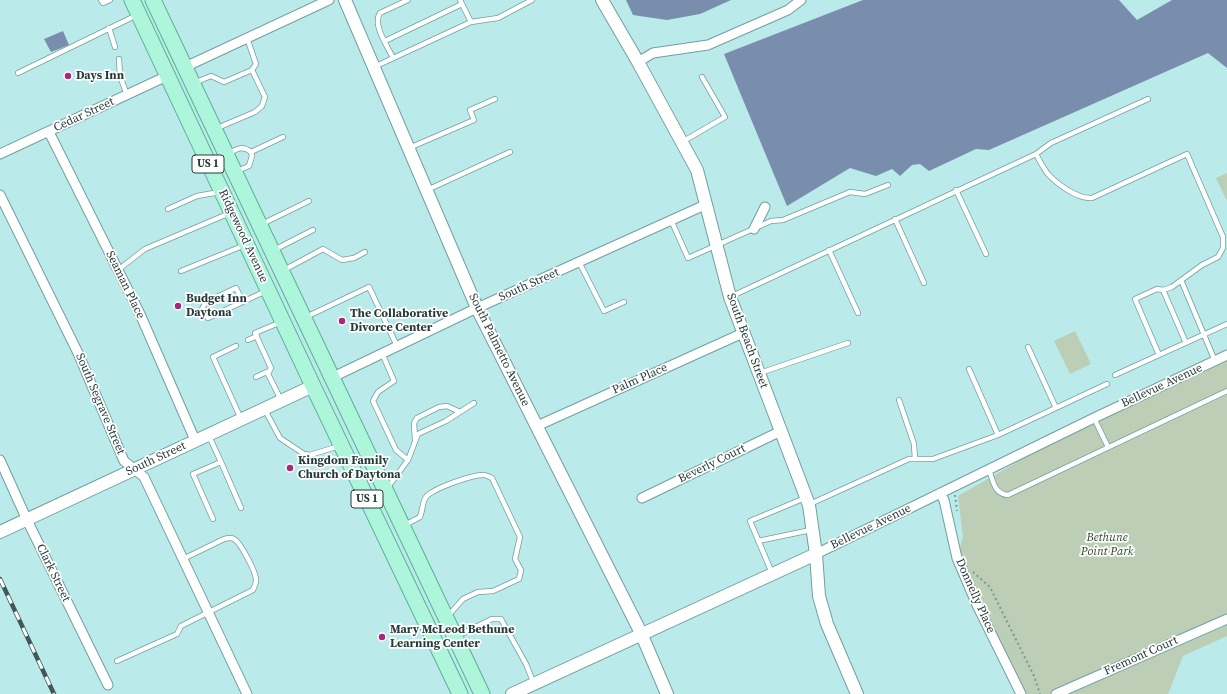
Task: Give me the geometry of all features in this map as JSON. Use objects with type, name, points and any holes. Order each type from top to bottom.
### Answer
[{"type":"main road","name":"Ridgewood Avenue","points":[[132,0],[313,386]]},
{"type":"main road","name":"Ridgewood Avenue","points":[[153,0],[331,378]]},
{"type":"main road","points":[[149,37],[175,64],[185,67]]},
{"type":"main road","points":[[167,76],[179,78],[195,89]]},
{"type":"main road","points":[[294,346],[318,372],[331,378]]},
{"type":"main road","name":"US 1","points":[[331,378],[482,694]]},
{"type":"main road","points":[[313,386],[324,389],[347,411]]},
{"type":"main road","name":"US 1","points":[[313,386],[460,694]]},
{"type":"street","points":[[185,67],[329,0]]},
{"type":"street","name":"South Palmetto Avenue","points":[[345,0],[477,308],[641,633],[667,694]]},
{"type":"street","name":"South Beach Street","points":[[602,0],[697,170],[730,297],[808,501],[813,530],[821,603],[827,624],[857,694]]},
{"type":"street","points":[[638,62],[653,53],[708,45],[788,10],[801,0]]},
{"type":"street","name":"Cedar Street","points":[[0,154],[167,76]]},
{"type":"street","name":"Seaman Place","points":[[49,132],[140,314],[195,440]]},
{"type":"street","name":"South Segrave Street","points":[[0,195],[78,353],[124,461],[133,470],[144,477],[247,694]]},
{"type":"street","name":"South Street","points":[[331,378],[477,308],[707,204]]},
{"type":"street","points":[[754,229],[765,207]]},
{"type":"street","name":"Palm Place","points":[[537,426],[743,332]]},
{"type":"street","name":"Bellevue Avenue","points":[[512,694],[641,633],[816,554],[1094,418],[1227,355]]},
{"type":"street","name":"South Street","points":[[0,532],[313,386]]},
{"type":"street","name":"Beverly Court","points":[[642,498],[781,431]]},
{"type":"street","name":"Clark Street","points":[[0,460],[27,520],[108,685]]},
{"type":"street","name":"Donnelly Place","points":[[940,493],[944,500],[957,558],[977,605],[1021,694]]},
{"type":"street","name":"Fremont Court","points":[[1056,694],[1227,618]]},
{"type":"lane","points":[[101,0],[103,3],[110,0]]},
{"type":"lane","points":[[393,58],[378,26],[378,16],[380,13],[408,0]]},
{"type":"lane","points":[[374,66],[471,22],[498,18],[532,0]]},
{"type":"lane","points":[[385,41],[461,2],[471,22]]},
{"type":"lane","points":[[18,73],[138,14]]},
{"type":"lane","points":[[109,28],[115,47]]},
{"type":"lane","points":[[195,89],[211,76],[224,82],[252,70],[256,64],[247,38]]},
{"type":"lane","points":[[119,59],[120,76],[127,94]]},
{"type":"lane","points":[[214,129],[255,112],[262,106],[265,97],[252,70]]},
{"type":"lane","points":[[682,142],[725,117],[702,77]]},
{"type":"lane","points":[[409,148],[474,120],[470,110],[495,99]]},
{"type":"lane","points":[[730,297],[956,190],[1036,154],[1051,143],[1148,99]]},
{"type":"lane","points":[[251,152],[283,137]]},
{"type":"lane","points":[[226,154],[240,148],[248,149],[251,152]]},
{"type":"lane","points":[[234,172],[249,166],[252,156],[251,152]]},
{"type":"lane","points":[[426,190],[510,152]]},
{"type":"lane","points":[[1036,154],[1047,173],[1067,189],[1084,198],[1092,198],[1187,154],[1223,237],[1223,248],[1218,256],[1181,280],[1163,290],[1156,289],[1135,300],[1159,355]]},
{"type":"lane","points":[[671,220],[688,258],[771,221],[782,220],[850,192],[865,194],[888,185]]},
{"type":"lane","points":[[956,190],[986,254]]},
{"type":"lane","points":[[168,209],[197,196],[222,192]]},
{"type":"lane","points":[[259,225],[309,201]]},
{"type":"lane","points":[[118,270],[145,249],[231,212]]},
{"type":"lane","points":[[895,219],[924,283]]},
{"type":"lane","points":[[271,251],[313,230]]},
{"type":"lane","points":[[181,271],[246,244]]},
{"type":"lane","points":[[281,271],[323,250],[342,260],[354,258],[365,252]]},
{"type":"lane","points":[[829,250],[858,313]]},
{"type":"lane","points":[[579,262],[604,311],[624,302]]},
{"type":"lane","points":[[1181,280],[1215,361]]},
{"type":"lane","points":[[243,302],[236,288],[206,302],[202,309],[208,318],[243,302],[268,290]]},
{"type":"lane","points":[[303,318],[369,288],[397,346]]},
{"type":"lane","points":[[1163,290],[1186,343]]},
{"type":"lane","points":[[282,321],[256,333],[271,368],[268,374],[282,400]]},
{"type":"lane","points":[[1115,375],[1227,324]]},
{"type":"lane","points":[[248,340],[257,336]]},
{"type":"lane","points":[[758,373],[848,343]]},
{"type":"lane","points":[[236,346],[213,357],[241,419]]},
{"type":"lane","points":[[1028,347],[1056,408]]},
{"type":"lane","points":[[382,353],[394,381],[378,392],[374,401],[396,450],[408,460]]},
{"type":"lane","points":[[969,369],[998,435]]},
{"type":"lane","points":[[256,377],[269,371]]},
{"type":"lane","points":[[772,573],[750,521],[808,501],[909,459],[933,458],[998,435],[1106,384]]},
{"type":"lane","points":[[989,470],[997,490],[1002,494],[1008,495],[1227,391]]},
{"type":"lane","points":[[899,400],[914,444],[915,459]]},
{"type":"lane","points":[[385,491],[408,460],[418,434],[446,421],[474,403]]},
{"type":"lane","points":[[415,442],[414,423],[417,418],[439,407],[447,406],[460,412]]},
{"type":"lane","points":[[265,408],[280,438],[304,454],[310,455],[341,446]]},
{"type":"lane","points":[[1094,418],[1108,447]]},
{"type":"lane","points":[[208,434],[241,508]]},
{"type":"lane","points":[[213,519],[193,474],[220,462]]},
{"type":"lane","points":[[402,526],[420,517],[423,510],[423,502],[427,495],[467,476],[485,474],[492,478],[520,537],[515,559],[520,570],[519,579],[493,591],[478,592],[463,599],[446,618]]},
{"type":"lane","points":[[758,541],[813,530]]},
{"type":"lane","points":[[117,662],[177,634],[181,626],[253,590],[257,583],[256,575],[235,539],[224,539],[183,559]]},
{"type":"lane","points":[[455,637],[470,628],[492,619],[501,619],[526,664],[534,684]]},
{"type":"path","points":[[950,488],[956,495],[958,518]]},
{"type":"path","points":[[969,568],[990,587],[1034,676],[1040,694]]},
{"type":"green space","points":[[1227,173],[1227,201],[1216,178]]},
{"type":"green space","points":[[1075,331],[1091,364],[1070,374],[1054,341]]},
{"type":"green space","name":"Bethune Point Park","points":[[1227,355],[1227,619],[1056,694],[1021,694],[957,558],[963,537],[958,496],[1094,418]]},
{"type":"green space","points":[[1227,625],[1227,636],[1183,656],[1168,694],[1069,694]]},
{"type":"water","points":[[626,0],[731,0],[700,14],[667,20],[633,15]]},
{"type":"water","points":[[863,0],[1119,0],[1137,20],[1172,0],[1227,0],[1227,68],[1208,53],[989,150],[976,149],[929,171],[920,164],[912,165],[900,176],[892,169],[876,176],[850,168],[787,206],[724,54]]},
{"type":"water","points":[[63,31],[69,45],[51,52],[44,39]]},
{"type":"railway","points":[[0,579],[54,694]]},
{"type":"place","name":"Days Inn","points":[[68,76]]},
{"type":"place","name":"Budget Inn Daytona","points":[[178,306]]},
{"type":"place","name":"The Collaborative Divorce Center","points":[[342,321]]},
{"type":"place","name":"Kingdom Family Church of Daytona","points":[[290,468]]},
{"type":"place","name":"Mary McLeod Bethune Learning Center","points":[[382,637]]}]
